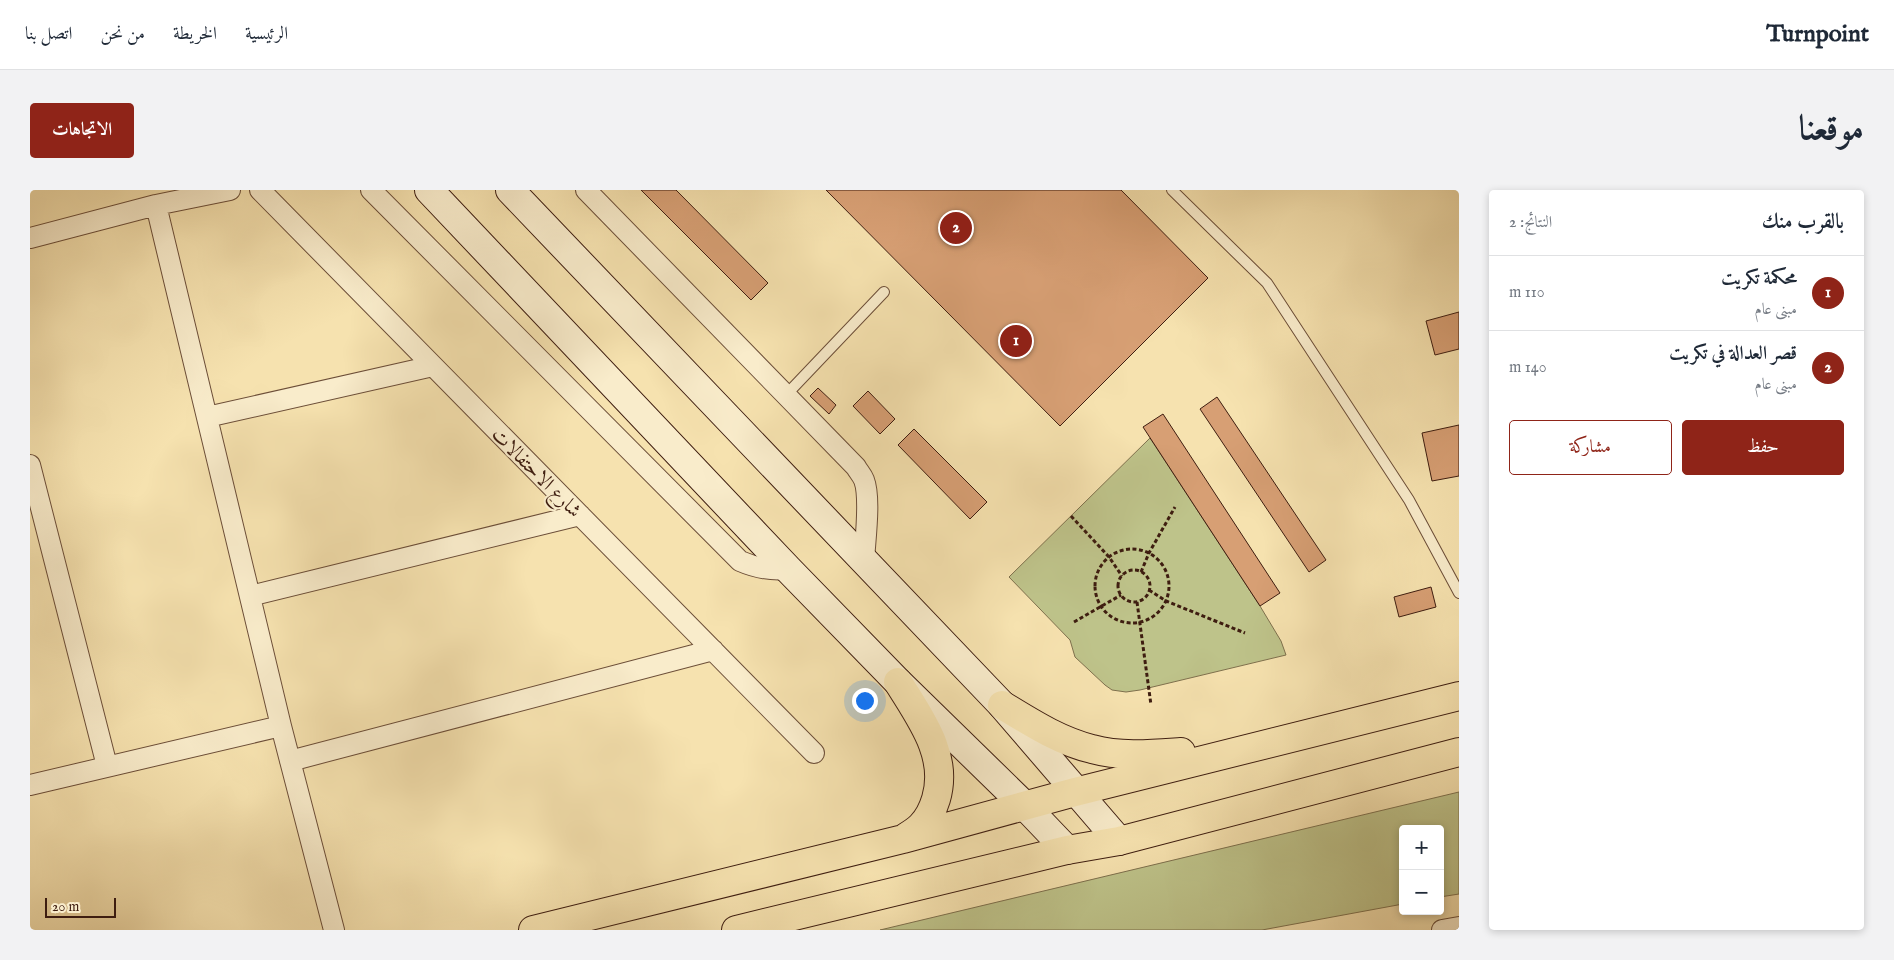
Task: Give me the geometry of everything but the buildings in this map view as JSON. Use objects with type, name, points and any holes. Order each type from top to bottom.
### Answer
[{"type":"main road","points":[[429,190],[788,569],[898,682],[1024,805],[1067,850]]},
{"type":"main road","points":[[510,190],[1002,705],[1118,842]]},
{"type":"main road","points":[[898,682],[924,724],[938,758],[940,773],[939,789],[930,815],[921,826],[903,840]]},
{"type":"main road","points":[[533,930],[903,840],[1024,805],[1459,696]]},
{"type":"main road","points":[[1002,705],[1050,733],[1093,750],[1143,755],[1245,749]]},
{"type":"main road","points":[[750,929],[1067,850],[1118,842],[1459,752]]},
{"type":"street","points":[[30,238],[156,205],[230,190]]},
{"type":"street","name":"شارع الاحتفالات","points":[[260,190],[814,753]]},
{"type":"street","points":[[371,190],[740,561],[755,568],[788,569]]},
{"type":"street","points":[[586,190],[856,467],[864,480],[867,522],[864,561]]},
{"type":"street","points":[[156,205],[281,726],[334,930]]},
{"type":"street","points":[[207,417],[432,366]]},
{"type":"street","points":[[30,466],[108,766]]},
{"type":"street","points":[[250,596],[580,515]]},
{"type":"street","points":[[290,760],[713,650]]},
{"type":"street","points":[[30,785],[281,726]]},
{"type":"street","points":[[1442,930],[1459,927]]},
{"type":"lane","points":[[1172,190],[1267,283],[1409,500],[1459,593]]},
{"type":"lane","points":[[786,395],[884,292]]},
{"type":"path","points":[[1141,572],[1175,507]]},
{"type":"path","points":[[1071,516],[1110,557],[1122,576]]},
{"type":"path","points":[[1125,549],[1138,549],[1150,553],[1160,560],[1166,571],[1170,583],[1166,600],[1154,615],[1139,622],[1120,621],[1110,615],[1096,595],[1098,571],[1105,561],[1125,549]]},
{"type":"path","points":[[1131,571],[1141,572],[1148,580],[1149,590],[1144,599],[1137,602],[1129,602],[1121,595],[1118,585],[1122,576],[1131,571]]},
{"type":"path","points":[[1149,590],[1166,600],[1245,633]]},
{"type":"path","points":[[1074,622],[1121,595]]},
{"type":"path","points":[[1137,602],[1151,706]]},
{"type":"green space","points":[[1150,438],[1260,606],[1281,641],[1286,655],[1140,690],[1126,692],[1112,690],[1075,657],[1070,640],[1009,577]]},
{"type":"green space","points":[[1459,792],[1459,894],[1444,896],[1444,825],[1399,825],[1399,905],[1262,930],[880,930]]},
{"type":"place","name":"قصر العدالة في تكريت","points":[[956,228]]},
{"type":"place","name":"محكمة تكريت","points":[[1016,341]]}]
